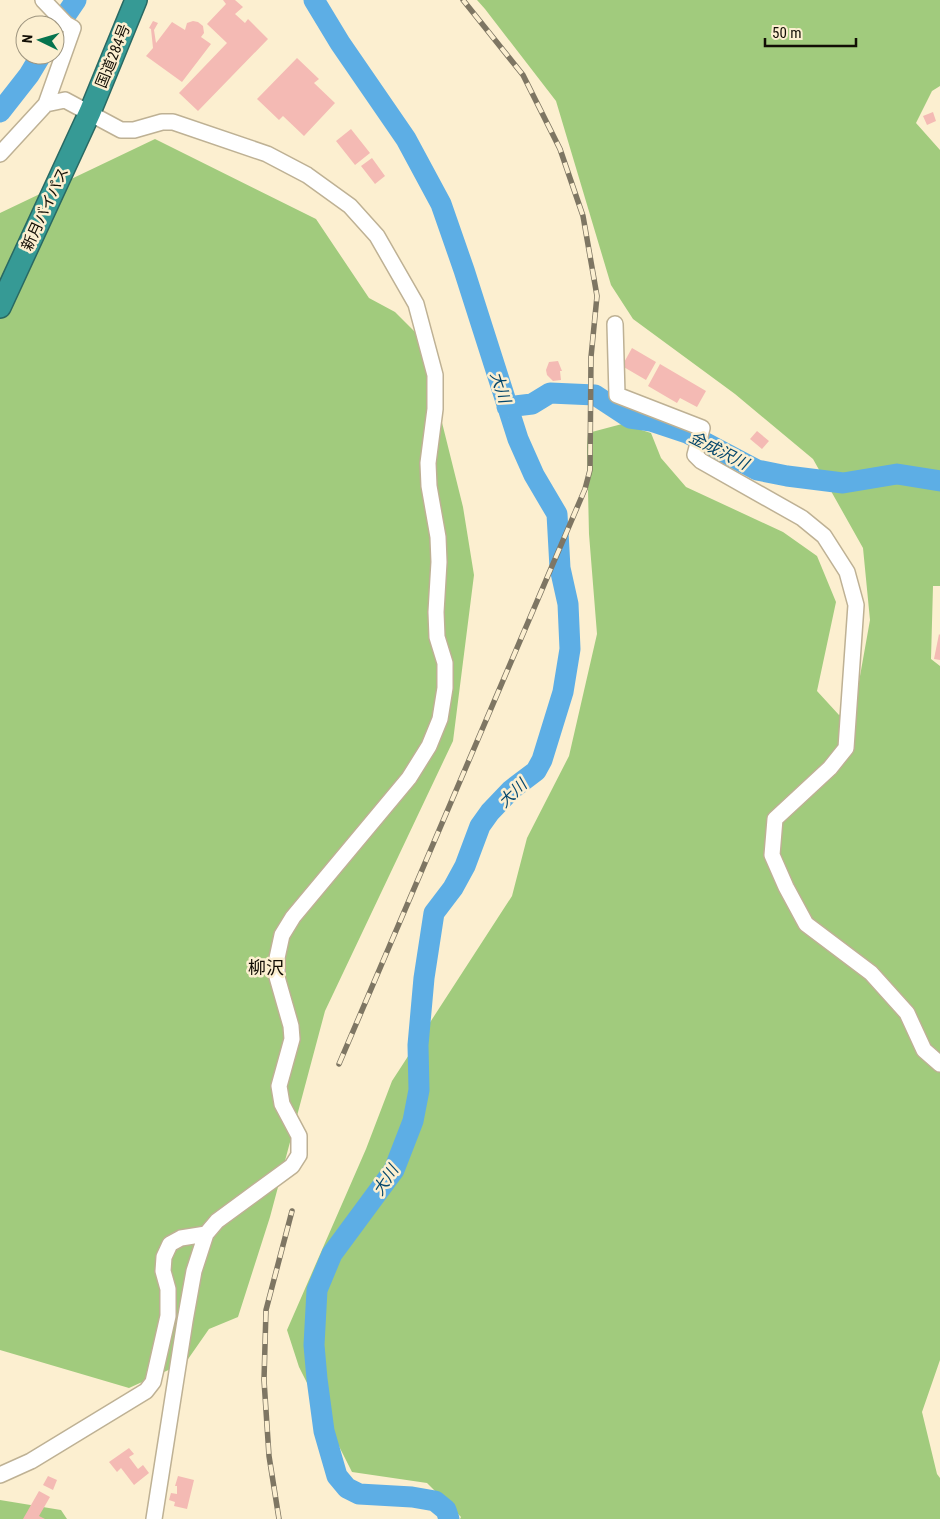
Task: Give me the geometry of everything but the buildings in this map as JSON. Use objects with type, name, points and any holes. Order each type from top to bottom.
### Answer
[{"type":"highway","name":"国道284号","points":[[90,112],[136,0]]},
{"type":"highway","name":"新月バイパス","points":[[0,307],[90,112]]},
{"type":"street","points":[[0,154],[46,104],[73,28],[66,24],[43,0]]},
{"type":"street","points":[[46,104],[65,100],[121,130],[134,130],[162,122],[174,122],[190,126],[267,154],[307,175],[350,206],[377,236],[416,304],[434,375],[435,409],[428,463],[429,486],[438,536],[440,562],[436,612],[437,637],[446,663],[446,688],[440,719],[429,746],[409,778],[293,916],[282,935],[277,958],[277,977],[291,1026],[292,1039],[280,1086],[282,1104],[299,1136],[299,1155],[292,1166],[217,1221],[206,1234],[194,1271],[154,1519]]},
{"type":"street","points":[[615,324],[617,395],[702,428],[695,455],[700,461],[802,518],[824,536],[847,572],[856,605],[846,748],[830,768],[775,819],[772,855],[786,887],[806,924],[871,973],[907,1013],[924,1050],[940,1064]]},
{"type":"street","points":[[0,1475],[31,1461],[146,1391],[153,1382],[168,1316],[168,1289],[164,1272],[164,1257],[170,1244],[175,1241],[181,1238],[206,1234]]},
{"type":"green space","points":[[477,0],[940,0],[940,86],[932,91],[916,123],[940,150],[940,586],[933,586],[931,659],[940,666],[940,1360],[922,1412],[937,1474],[940,1478],[940,1519],[460,1519],[461,1517],[427,1483],[352,1472],[299,1367],[287,1330],[366,1149],[392,1081],[512,896],[527,838],[569,756],[597,634],[589,534],[588,433],[622,424],[651,433],[661,458],[686,487],[783,532],[817,556],[836,602],[817,691],[839,715],[855,704],[870,620],[863,548],[813,459],[735,394],[633,319],[611,285],[556,101]]},
{"type":"green space","points":[[155,139],[316,219],[369,298],[395,312],[421,338],[463,507],[474,575],[453,741],[325,1011],[270,1217],[238,1317],[209,1329],[186,1362],[129,1388],[0,1350],[0,213]]},
{"type":"green space","points":[[0,1500],[61,1510],[67,1519],[0,1519]]},
{"type":"waterway","points":[[65,16],[76,0]]},
{"type":"waterway","name":"大川","points":[[314,0],[340,43],[406,139],[441,204],[518,439],[534,475],[557,514],[560,568],[568,604],[570,649],[563,692],[542,760],[536,771],[511,790],[490,812],[480,826],[465,866],[453,888],[434,913],[424,978],[418,1045],[419,1090],[413,1121],[394,1170],[332,1254],[317,1290],[314,1345],[317,1379],[324,1431],[337,1476],[347,1488],[359,1494],[412,1497],[435,1501],[446,1510],[449,1519]]},
{"type":"waterway","points":[[0,112],[35,65]]},
{"type":"waterway","name":"金成沢川","points":[[507,407],[532,404],[550,393],[595,395],[630,418],[651,421],[687,433],[757,470],[843,483],[897,474],[940,481]]},
{"type":"railway","points":[[339,1064],[585,489],[590,470],[591,357],[597,296],[583,216],[560,149],[523,75],[463,0]]},
{"type":"railway","points":[[279,1519],[269,1456],[264,1380],[266,1310],[292,1211]]},
{"type":"district","name":"柳沢","points":[[266,968]]}]
